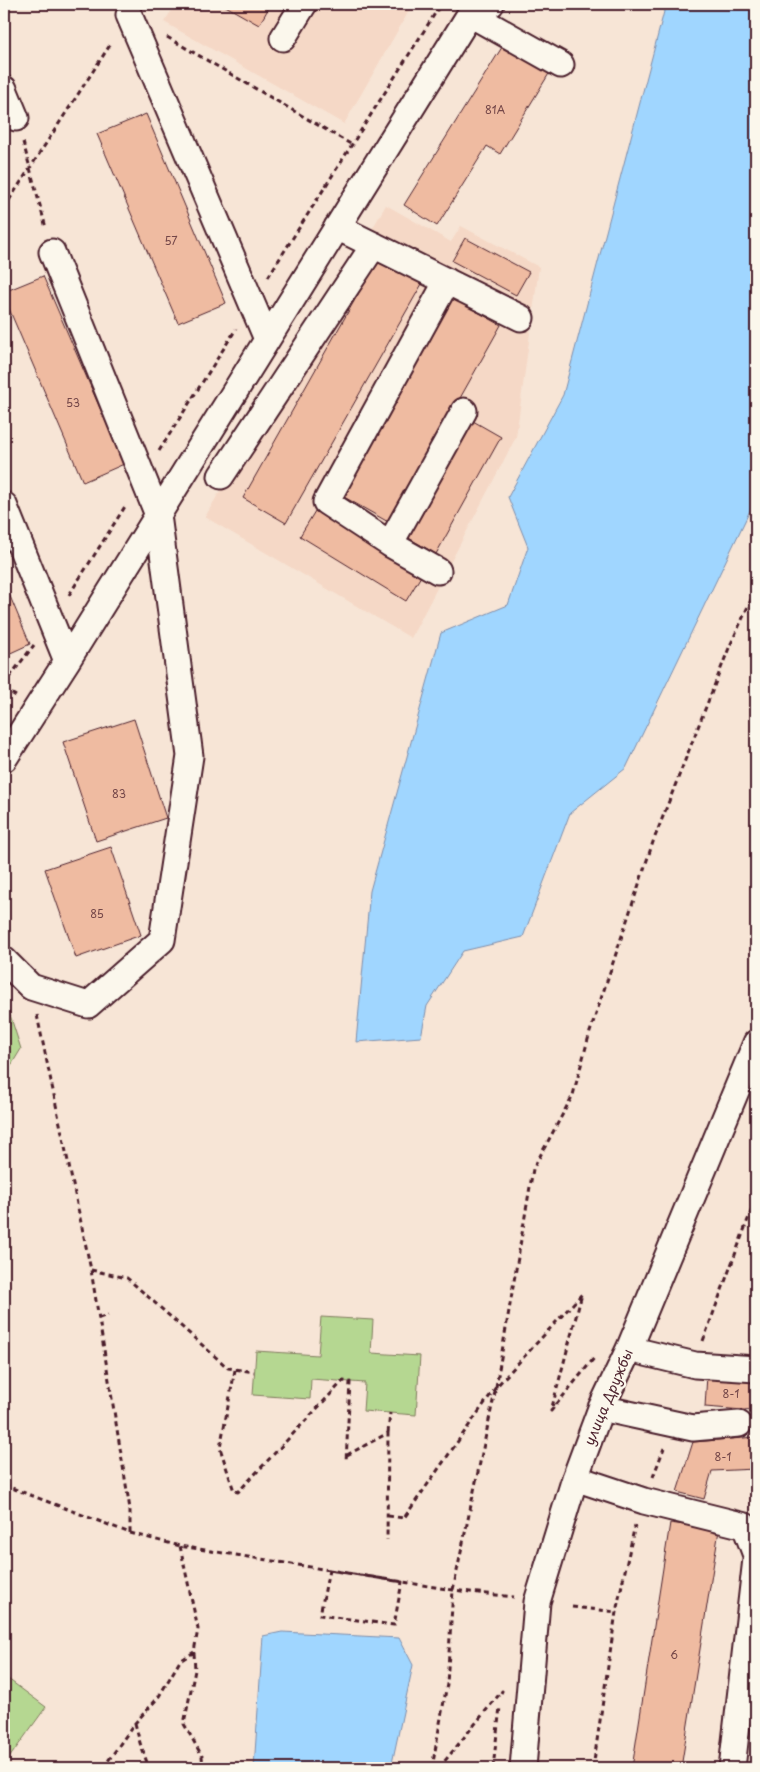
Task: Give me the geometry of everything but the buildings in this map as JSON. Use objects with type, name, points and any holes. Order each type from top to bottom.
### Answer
[{"type":"street","points":[[283,38],[304,4]]},
{"type":"street","points":[[4,759],[11,730],[67,661],[378,160],[481,9],[561,65]]},
{"type":"street","points":[[129,15],[267,339]]},
{"type":"street","points":[[4,89],[16,118]]},
{"type":"street","points":[[337,227],[521,318]]},
{"type":"street","points":[[220,476],[374,245]]},
{"type":"street","points":[[4,960],[32,987],[88,1005],[162,940],[190,756],[158,514],[52,252]]},
{"type":"street","points":[[438,571],[390,544],[326,502],[447,281]]},
{"type":"street","points":[[390,544],[464,411]]},
{"type":"street","points":[[4,505],[67,661]]},
{"type":"street","name":"улица Дружбы","points":[[523,1768],[538,1602],[575,1478],[601,1408],[629,1349],[756,1043]]},
{"type":"street","points":[[629,1349],[694,1365],[756,1369]]},
{"type":"street","points":[[601,1408],[693,1428],[739,1424]]},
{"type":"street","points":[[575,1478],[644,1501],[745,1526],[756,1555]]},
{"type":"street","points":[[732,1768],[756,1560]]},
{"type":"path","points":[[4,684],[52,623],[441,4]]},
{"type":"path","points":[[4,208],[129,15]]},
{"type":"path","points":[[164,35],[378,160]]},
{"type":"path","points":[[16,118],[52,252]]},
{"type":"path","points":[[432,1768],[447,1684],[453,1590],[496,1387],[533,1169],[573,1095],[590,1032],[653,842],[729,648],[756,588]]},
{"type":"path","points":[[32,987],[91,1270],[130,1509],[130,1533]]},
{"type":"path","points":[[91,1270],[127,1278],[228,1368],[254,1372]]},
{"type":"path","points":[[388,1516],[404,1518],[496,1387],[582,1294],[551,1411],[597,1354]]},
{"type":"path","points":[[99,1318],[108,1315]]},
{"type":"path","points":[[235,1370],[220,1448],[234,1491],[238,1492],[343,1381],[350,1382],[346,1462]]},
{"type":"path","points":[[387,1540],[388,1433],[390,1413]]},
{"type":"path","points":[[346,1456],[388,1433]]},
{"type":"path","points":[[4,1485],[130,1533],[180,1546],[453,1590],[513,1597]]},
{"type":"path","points":[[180,1546],[198,1629],[194,1652],[195,1670],[184,1724],[202,1756],[203,1768]]},
{"type":"path","points":[[329,1570],[320,1615],[394,1625],[402,1582]]},
{"type":"path","points":[[572,1607],[616,1612]]},
{"type":"path","points":[[103,1768],[135,1723],[158,1698],[180,1661],[194,1652]]},
{"type":"path","points":[[439,1768],[502,1691],[493,1768]]},
{"type":"path","points":[[135,1723],[149,1768]]},
{"type":"shaded area","points":[[176,4],[413,4],[344,124],[164,22]]},
{"type":"shaded area","points":[[386,205],[451,242],[461,226],[539,267],[516,437],[411,638],[205,517]]},
{"type":"green space","points":[[4,996],[21,1049],[4,1077]]},
{"type":"green space","points":[[321,1317],[373,1320],[371,1353],[420,1356],[416,1415],[363,1411],[365,1383],[311,1379],[310,1399],[253,1395],[256,1351],[318,1355]]},
{"type":"green space","points":[[4,1676],[46,1707],[4,1765]]},
{"type":"water","points":[[666,4],[756,4],[756,498],[626,768],[570,813],[523,937],[463,951],[427,1006],[421,1037],[356,1042],[370,891],[441,633],[508,605],[528,547],[508,497],[563,395]]},
{"type":"water","points":[[282,1632],[399,1638],[413,1665],[391,1768],[254,1768],[263,1636]]}]
